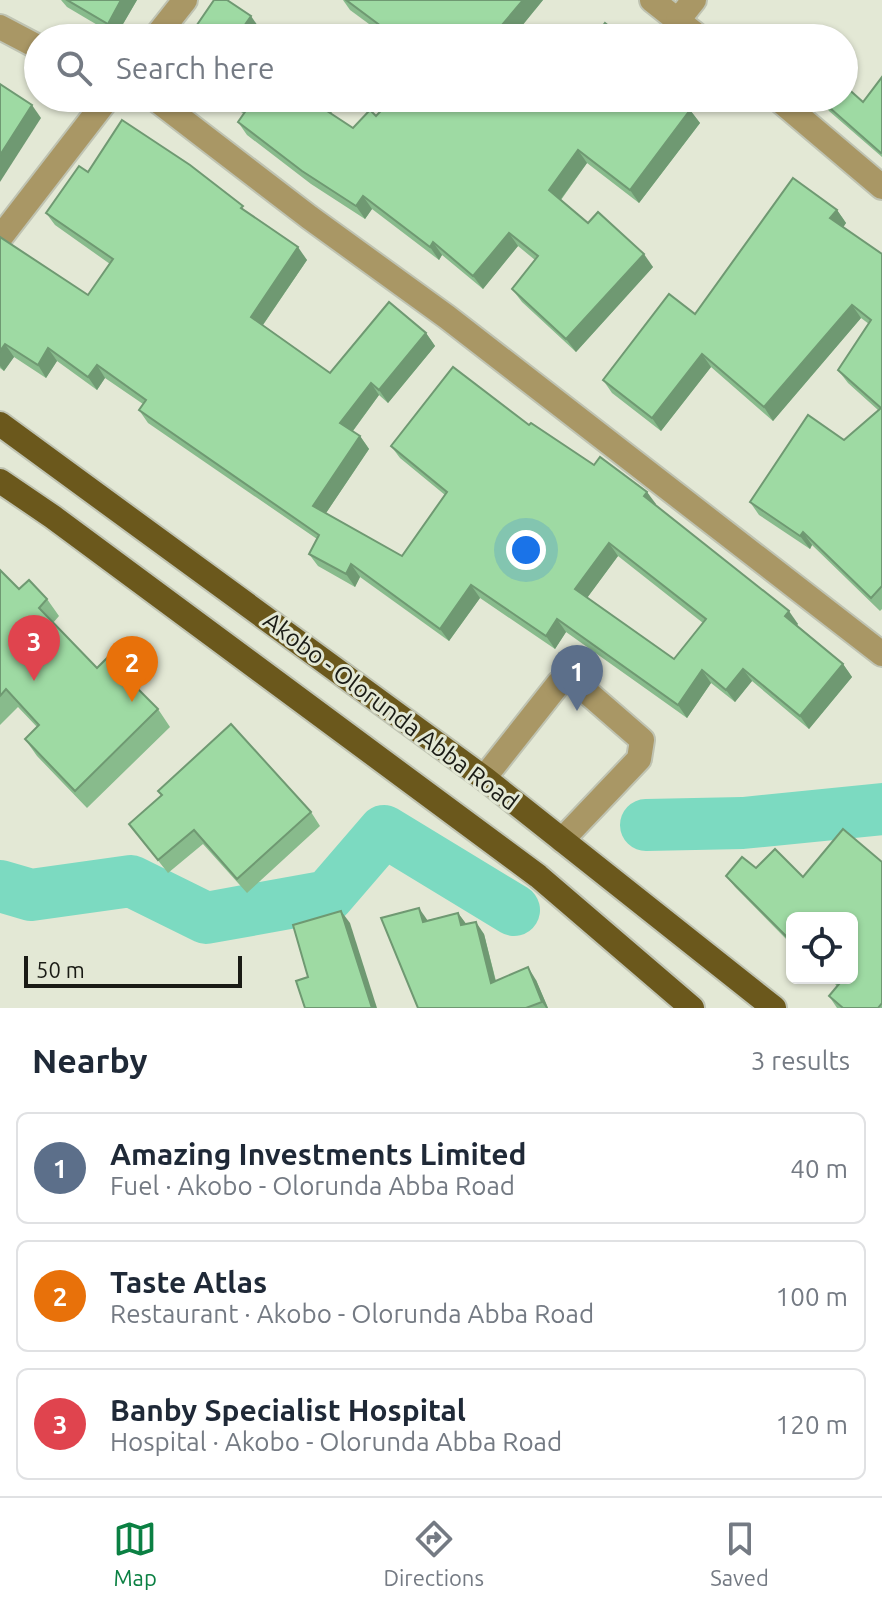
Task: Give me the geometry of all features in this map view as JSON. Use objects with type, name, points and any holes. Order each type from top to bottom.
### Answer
[{"type":"main road","name":"Akobo - Olorunda Abba Road","points":[[0,424],[484,778],[774,1008]]},
{"type":"main road","name":"Akobo - Olorunda Abba Road","points":[[0,481],[538,876],[692,1008]]},
{"type":"street","points":[[166,24],[185,0]]},
{"type":"street","points":[[652,0],[683,24]]},
{"type":"street","points":[[678,20],[694,0]]},
{"type":"street","points":[[0,27],[24,40]]},
{"type":"street","points":[[0,238],[97,112]]},
{"type":"street","points":[[172,112],[447,317],[882,654]]},
{"type":"street","points":[[794,112],[882,187]]},
{"type":"street","points":[[484,778],[559,683],[573,680],[642,740],[639,759],[567,844]]},
{"type":"building","points":[[67,0],[121,0],[108,24]]},
{"type":"building","points":[[214,0],[227,0],[251,16],[246,24],[198,24]]},
{"type":"building","points":[[346,0],[523,0],[503,24],[378,24]]},
{"type":"building","points":[[882,77],[881,153],[834,112],[858,112],[858,98],[863,102]]},
{"type":"building","points":[[0,84],[24,100],[24,112],[28,112],[0,155]]},
{"type":"building","points":[[245,112],[329,112],[353,128],[368,112],[376,116],[380,112],[688,112],[630,190],[578,150],[549,190],[588,223],[598,212],[644,254],[566,339],[512,289],[538,256],[509,233],[473,276],[433,242],[430,247],[363,196],[356,206],[302,171],[238,122]]},
{"type":"building","points":[[122,120],[190,165],[243,206],[241,208],[298,247],[251,317],[330,373],[389,302],[426,333],[379,390],[371,383],[340,423],[360,436],[313,506],[402,556],[447,492],[391,446],[453,367],[529,425],[531,423],[594,465],[600,457],[647,492],[644,496],[789,611],[785,616],[843,664],[800,716],[743,669],[726,690],[702,670],[678,705],[557,619],[546,636],[471,585],[440,629],[351,564],[346,574],[309,554],[319,535],[139,410],[146,400],[97,365],[88,377],[48,348],[38,365],[5,344],[0,351],[0,237],[88,295],[113,259],[46,213],[79,166],[88,172]],"holes":[[[609,543],[706,619],[674,659],[575,589]]]},
{"type":"building","points":[[793,178],[837,210],[830,218],[882,254],[882,586],[871,598],[803,532],[800,536],[750,502],[808,415],[844,440],[881,408],[838,370],[871,320],[852,305],[764,407],[702,354],[652,418],[603,380],[669,294],[695,314]]},
{"type":"building","points":[[0,570],[19,589],[29,580],[47,599],[39,608],[97,668],[107,658],[158,709],[75,791],[25,739],[39,725],[6,689],[0,696]]},
{"type":"building","points":[[231,724],[311,812],[237,879],[194,830],[158,860],[129,824],[162,795],[158,791]]},
{"type":"building","points":[[843,829],[882,862],[882,1003],[878,1008],[843,1008],[829,996],[839,984],[858,984],[858,912],[786,912],[786,936],[726,876],[742,857],[756,868],[775,849],[803,877]]},
{"type":"building","points":[[419,908],[423,922],[458,913],[461,925],[476,922],[491,983],[528,967],[542,1002],[526,1008],[418,1008],[381,918]]},
{"type":"building","points":[[341,911],[372,1008],[305,1008],[296,981],[308,977],[293,925]]},
{"type":"waterway","points":[[646,825],[743,823],[882,809]]},
{"type":"waterway","points":[[0,886],[31,895],[131,881],[206,918],[328,896],[384,831],[514,910]]},
{"type":"place","name":"Banby Specialist Hospital","points":[[34,681]]},
{"type":"place","name":"Taste Atlas","points":[[132,702]]},
{"type":"place","name":"Amazing Investments Limited","points":[[577,711]]}]
